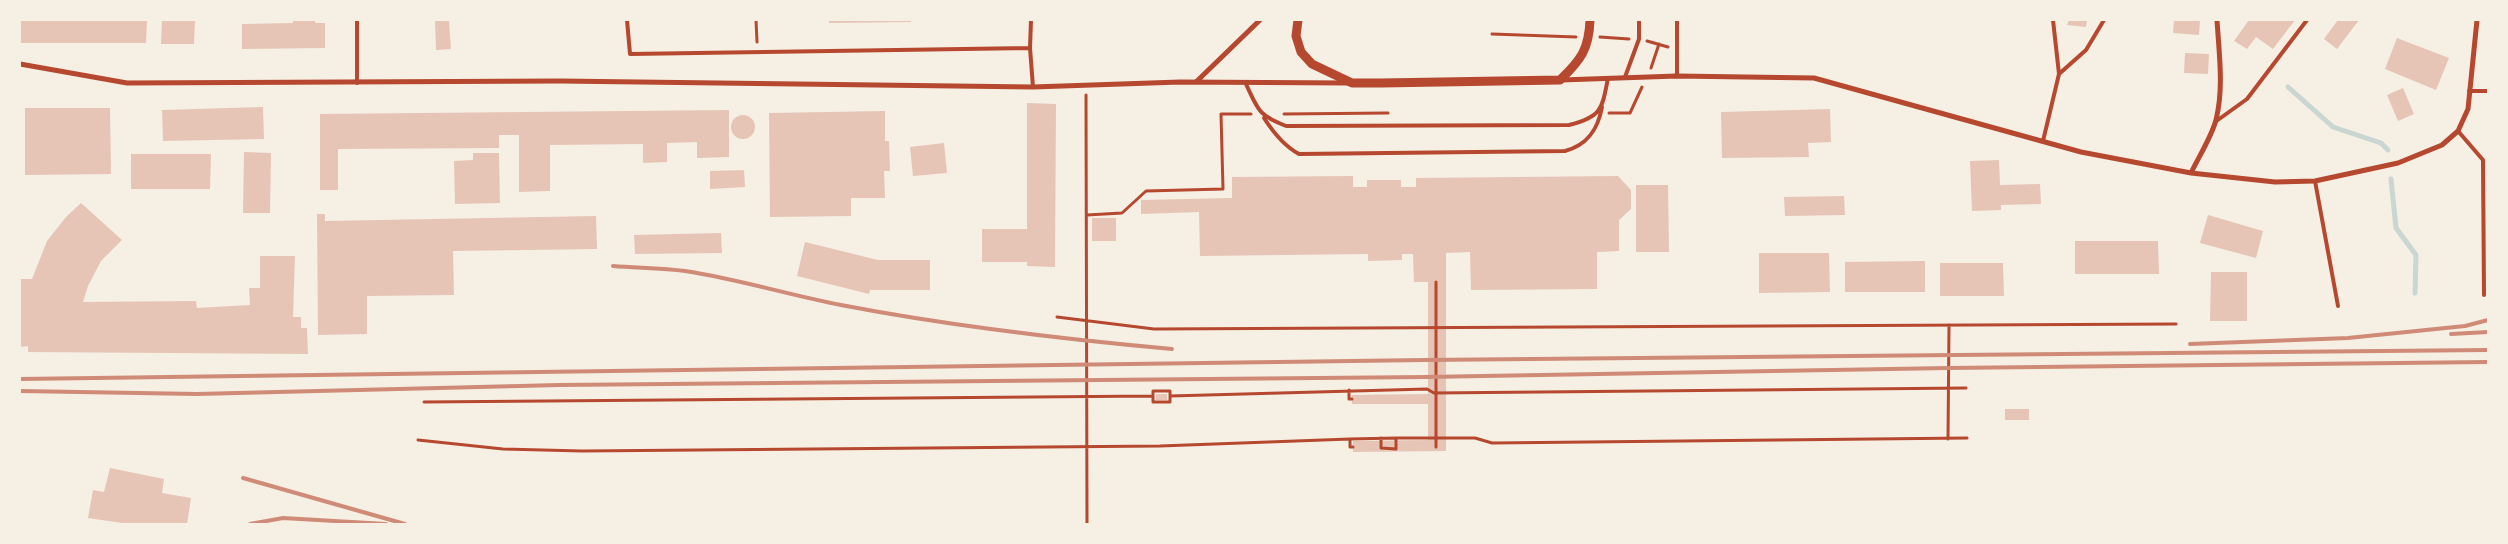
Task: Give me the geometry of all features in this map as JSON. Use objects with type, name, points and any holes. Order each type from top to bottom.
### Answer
[{"type":"street","points":[[1196,82],[1260,20]]},
{"type":"street","points":[[1298,20],[1296,36],[1301,52],[1312,64],[1352,83]]},
{"type":"street","points":[[1560,80],[1580,61],[1589,37],[1590,20]]},
{"type":"street","points":[[2191,172],[2215,122],[2220,86],[2218,20]]},
{"type":"street","points":[[20,64],[127,83],[560,81],[1086,87],[1196,82],[1352,83],[1677,76],[1814,78],[2081,152],[2191,172],[2275,182],[2316,181],[2398,163],[2442,146],[2458,131],[2468,109],[2477,20]]},
{"type":"lane","points":[[357,20],[357,83]]},
{"type":"lane","points":[[627,20],[630,54],[1030,48]]},
{"type":"lane","points":[[1031,20],[1030,48],[1033,87]]},
{"type":"lane","points":[[1625,77],[1639,39],[1639,20]]},
{"type":"lane","points":[[1677,20],[1677,76]]},
{"type":"lane","points":[[2043,142],[2058,74],[2052,20]]},
{"type":"lane","points":[[2058,74],[2086,50],[2104,20]]},
{"type":"lane","points":[[2215,122],[2247,98],[2307,20]]},
{"type":"lane","points":[[1245,82],[1271,130],[1291,150],[1299,154],[1565,151],[1576,148],[1590,138],[1599,122],[1608,78]]},
{"type":"lane","points":[[2470,91],[2488,91]]},
{"type":"lane","points":[[1261,114],[1267,119],[1286,126],[1569,125],[1589,120],[1602,106]]},
{"type":"lane","points":[[2458,131],[2483,160],[2484,295]]},
{"type":"lane","points":[[2316,181],[2338,306]]},
{"type":"path","points":[[756,20],[757,53]]},
{"type":"path","points":[[1086,87],[1087,524]]},
{"type":"path","points":[[1436,282],[1436,447]]},
{"type":"path","points":[[1056,317],[1154,329],[2176,324]]},
{"type":"path","points":[[1948,439],[1949,325]]},
{"type":"path","points":[[1170,396],[1427,389],[1434,393],[1966,388]]},
{"type":"path","points":[[1349,390],[1349,399],[1352,399]]},
{"type":"path","points":[[1153,391],[1170,391],[1170,402],[1153,402],[1153,396],[1153,391]]},
{"type":"path","points":[[424,402],[1153,396]]},
{"type":"path","points":[[1381,438],[1381,448],[1396,449],[1396,438]]},
{"type":"path","points":[[418,440],[503,449],[582,451],[1160,446],[1381,438],[1475,438],[1492,444],[1966,438]]},
{"type":"path","points":[[1350,439],[1350,447],[1353,447]]},
{"type":"building","points":[[20,20],[147,20],[146,43],[20,43]]},
{"type":"building","points":[[162,20],[195,20],[194,44],[161,44]]},
{"type":"building","points":[[293,20],[315,20],[315,23],[325,23],[325,48],[242,49],[242,24],[293,23]]},
{"type":"building","points":[[435,20],[449,20],[451,49],[436,50]]},
{"type":"building","points":[[829,20],[911,20],[911,22],[829,23]]},
{"type":"building","points":[[2069,20],[2087,20],[2086,27],[2067,25]]},
{"type":"building","points":[[2174,20],[2200,20],[2199,35],[2173,33]]},
{"type":"building","points":[[2249,20],[2295,20],[2273,49],[2256,37],[2247,49],[2234,41]]},
{"type":"building","points":[[2338,20],[2359,20],[2337,49],[2324,39]]},
{"type":"building","points":[[2397,38],[2449,58],[2436,90],[2385,69]]},
{"type":"building","points":[[2185,53],[2209,54],[2208,74],[2184,73]]},
{"type":"building","points":[[2403,88],[2414,114],[2398,121],[2387,95]]},
{"type":"building","points":[[1027,103],[1056,104],[1055,267],[1027,266],[1027,262],[982,262],[982,229],[1027,229]]},
{"type":"building","points":[[263,107],[264,139],[163,141],[162,110]]},
{"type":"building","points":[[25,108],[110,108],[111,174],[25,175]]},
{"type":"building","points":[[1830,109],[1831,142],[1808,143],[1809,157],[1722,158],[1721,112]]},
{"type":"building","points":[[729,110],[729,157],[697,158],[697,142],[667,143],[667,162],[643,163],[643,144],[550,145],[550,191],[519,192],[519,135],[499,135],[499,148],[338,149],[338,190],[320,190],[320,114]]},
{"type":"building","points":[[885,111],[885,141],[889,141],[890,171],[884,171],[885,198],[851,198],[851,216],[770,217],[769,113]]},
{"type":"building","points":[[743,115],[752,118],[755,127],[752,136],[743,139],[734,136],[731,127],[734,118]]},
{"type":"building","points":[[944,143],[947,173],[913,176],[910,147]]},
{"type":"building","points":[[244,152],[271,153],[270,213],[243,213]]},
{"type":"building","points":[[473,153],[499,153],[500,203],[455,204],[454,161],[473,160]]},
{"type":"building","points":[[131,154],[211,154],[210,189],[131,189]]},
{"type":"building","points":[[1999,160],[2000,185],[2040,184],[2041,204],[2001,205],[2001,210],[1972,211],[1970,161]]},
{"type":"building","points":[[744,170],[745,187],[710,189],[710,171]]},
{"type":"building","points":[[1353,176],[1353,187],[1367,187],[1367,180],[1401,180],[1401,187],[1416,187],[1416,178],[1618,176],[1631,190],[1631,209],[1619,220],[1619,251],[1597,252],[1597,289],[1471,290],[1470,252],[1446,253],[1446,451],[1353,452],[1353,441],[1428,440],[1428,404],[1352,404],[1352,395],[1428,394],[1428,282],[1414,282],[1413,254],[1402,254],[1402,260],[1368,261],[1368,254],[1200,256],[1199,212],[1141,214],[1141,200],[1232,198],[1232,177]]},
{"type":"building","points":[[1636,185],[1668,185],[1669,252],[1636,252]]},
{"type":"building","points":[[1844,196],[1845,215],[1785,216],[1784,197]]},
{"type":"building","points":[[81,203],[122,240],[101,261],[88,286],[83,302],[196,301],[197,308],[250,305],[249,288],[260,288],[260,256],[295,256],[293,317],[301,317],[301,328],[307,328],[308,354],[28,352],[28,346],[20,347],[20,279],[32,279],[47,241],[66,217]]},
{"type":"building","points":[[317,214],[325,214],[325,221],[596,216],[597,249],[453,251],[454,295],[367,296],[367,334],[318,335]]},
{"type":"building","points":[[2208,215],[2263,231],[2256,258],[2200,243]]},
{"type":"building","points":[[1092,218],[1116,218],[1116,241],[1092,241]]},
{"type":"building","points":[[721,233],[722,253],[635,254],[634,235]]},
{"type":"building","points":[[2075,241],[2158,241],[2159,274],[2075,274]]},
{"type":"building","points":[[805,242],[878,260],[930,260],[930,290],[870,290],[869,294],[797,276]]},
{"type":"building","points":[[1759,253],[1829,253],[1830,292],[1759,293]]},
{"type":"building","points":[[1925,261],[1925,292],[1845,292],[1845,262]]},
{"type":"building","points":[[1940,263],[2003,263],[2004,296],[1940,296]]},
{"type":"building","points":[[2211,272],[2247,272],[2247,321],[2210,321]]},
{"type":"building","points":[[1156,394],[1167,394],[1167,400],[1156,400]]},
{"type":"building","points":[[2005,409],[2029,409],[2029,420],[2005,420]]},
{"type":"building","points":[[110,468],[164,479],[162,493],[191,498],[187,524],[129,524],[88,518],[93,490],[104,492]]},
{"type":"waterway","points":[[2288,87],[2333,127],[2381,143],[2388,150]]},
{"type":"waterway","points":[[2391,179],[2396,228],[2416,255],[2415,293]]},
{"type":"railway","points":[[613,266],[705,274],[841,305],[964,326],[1172,349]]},
{"type":"railway","points":[[2190,344],[2348,338],[2465,326],[2488,320]]},
{"type":"railway","points":[[2451,334],[2488,332]]},
{"type":"railway","points":[[20,379],[1425,360],[2488,350]]},
{"type":"railway","points":[[20,391],[197,394],[559,385],[1425,377],[1948,368],[2488,362]]},
{"type":"railway","points":[[243,478],[405,524]]},
{"type":"railway","points":[[250,524],[283,518],[386,524]]}]
